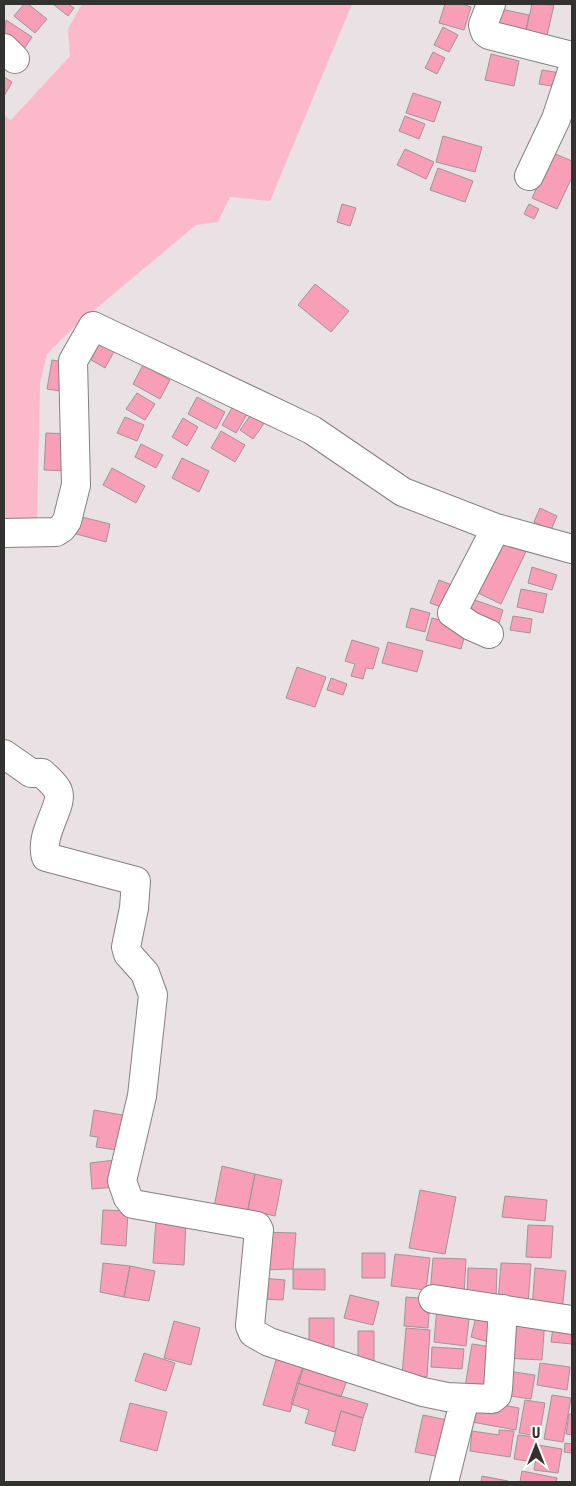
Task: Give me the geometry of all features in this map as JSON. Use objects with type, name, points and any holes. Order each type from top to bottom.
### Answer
[{"type":"street","points":[[491,4],[483,25],[485,32],[489,35],[572,56]]},
{"type":"street","points":[[529,176],[556,119],[572,71]]},
{"type":"street","points":[[4,533],[56,532],[67,521],[76,485],[73,361],[93,326],[312,430],[403,492],[496,528],[572,549]]},
{"type":"street","points":[[489,634],[452,613],[496,528]]},
{"type":"street","points":[[4,754],[31,773],[42,773],[58,789],[60,797],[45,838],[44,849],[46,856],[136,881],[134,908],[126,947],[128,954],[145,973],[153,995],[142,1096],[122,1181],[128,1198],[133,1204],[256,1226],[259,1230],[250,1326],[253,1333],[269,1342],[398,1385],[447,1397],[492,1399],[497,1395],[503,1309]]},
{"type":"street","points":[[433,1299],[572,1320]]},
{"type":"street","points":[[444,1482],[465,1398]]},
{"type":"shaded area","points":[[82,4],[352,4],[270,201],[230,197],[218,222],[196,225],[74,327],[47,354],[40,383],[37,526],[4,525],[4,116],[11,120],[70,56],[68,29]]},
{"type":"building","points":[[24,4],[28,4],[47,19],[35,33],[14,16]]},
{"type":"building","points":[[53,4],[68,4],[74,8],[68,16]]},
{"type":"building","points":[[445,4],[462,4],[471,7],[464,30],[439,23]]},
{"type":"building","points":[[532,4],[554,5],[545,44],[524,40]]},
{"type":"building","points":[[501,9],[529,15],[524,40],[496,34]]},
{"type":"building","points":[[6,20],[32,37],[22,52],[4,39]]},
{"type":"building","points":[[443,27],[458,35],[449,52],[434,45]]},
{"type":"building","points":[[433,52],[445,58],[437,74],[425,68]]},
{"type":"building","points":[[491,54],[519,61],[514,86],[485,80]]},
{"type":"building","points":[[542,70],[561,73],[558,87],[539,84]]},
{"type":"building","points":[[4,77],[12,82],[4,96]]},
{"type":"building","points":[[413,93],[441,102],[434,122],[406,113]]},
{"type":"building","points":[[405,116],[425,124],[419,139],[399,131]]},
{"type":"building","points":[[443,136],[482,147],[475,172],[436,162]]},
{"type":"building","points":[[405,149],[434,162],[426,179],[397,165]]},
{"type":"building","points":[[553,153],[572,161],[572,177],[557,209],[532,198]]},
{"type":"building","points":[[438,168],[473,181],[465,202],[430,190]]},
{"type":"building","points":[[342,204],[356,208],[350,226],[337,222]]},
{"type":"building","points":[[529,204],[539,209],[534,219],[524,214]]},
{"type":"building","points":[[315,284],[349,311],[331,332],[298,305]]},
{"type":"building","points":[[100,336],[117,346],[105,368],[88,358]]},
{"type":"building","points":[[52,360],[71,363],[66,392],[47,389]]},
{"type":"building","points":[[143,365],[170,380],[160,399],[133,384]]},
{"type":"building","points":[[137,393],[155,404],[145,420],[126,409]]},
{"type":"building","points":[[197,397],[225,412],[216,429],[188,414]]},
{"type":"building","points":[[235,403],[249,411],[236,433],[222,425]]},
{"type":"building","points":[[252,413],[265,422],[253,439],[240,430]]},
{"type":"building","points":[[125,417],[144,425],[137,441],[117,433]]},
{"type":"building","points":[[183,418],[198,427],[187,446],[172,437]]},
{"type":"building","points":[[221,431],[245,445],[235,462],[211,448]]},
{"type":"building","points":[[46,433],[70,434],[68,471],[44,470]]},
{"type":"building","points":[[141,444],[163,455],[156,468],[135,457]]},
{"type":"building","points":[[182,458],[209,471],[199,492],[172,478]]},
{"type":"building","points":[[112,468],[145,486],[136,503],[103,485]]},
{"type":"building","points":[[540,508],[557,516],[551,530],[534,522]]},
{"type":"building","points":[[74,515],[110,524],[106,542],[69,532]]},
{"type":"building","points":[[503,530],[530,543],[501,604],[474,591]]},
{"type":"building","points":[[532,567],[557,575],[552,590],[528,583]]},
{"type":"building","points":[[439,580],[452,585],[444,608],[430,603]]},
{"type":"building","points":[[521,589],[547,594],[543,613],[517,607]]},
{"type":"building","points":[[469,598],[503,610],[498,626],[464,613]]},
{"type":"building","points":[[411,608],[430,613],[425,632],[406,627]]},
{"type":"building","points":[[513,616],[532,619],[530,633],[510,630]]},
{"type":"building","points":[[432,618],[467,627],[461,649],[426,640]]},
{"type":"building","points":[[352,640],[379,648],[373,669],[366,668],[363,679],[351,676],[355,664],[345,661]]},
{"type":"building","points":[[388,642],[423,651],[417,672],[382,663]]},
{"type":"building","points":[[297,667],[326,677],[315,707],[286,698]]},
{"type":"building","points":[[331,678],[347,684],[343,695],[327,690]]},
{"type":"building","points":[[94,1110],[128,1116],[123,1151],[96,1147],[98,1137],[90,1136]]},
{"type":"building","points":[[115,1160],[117,1187],[92,1189],[90,1163]]},
{"type":"building","points":[[222,1166],[255,1174],[246,1218],[213,1212]]},
{"type":"building","points":[[255,1174],[282,1180],[275,1216],[248,1210]]},
{"type":"building","points":[[420,1190],[456,1197],[445,1254],[409,1248]]},
{"type":"building","points":[[505,1196],[547,1200],[545,1221],[502,1217]]},
{"type":"building","points":[[103,1210],[128,1211],[126,1246],[101,1244]]},
{"type":"building","points":[[156,1219],[186,1221],[184,1265],[153,1263]]},
{"type":"building","points":[[528,1225],[553,1226],[551,1258],[526,1257]]},
{"type":"building","points":[[261,1232],[296,1233],[293,1269],[260,1270]]},
{"type":"building","points":[[362,1253],[385,1253],[385,1278],[362,1278]]},
{"type":"building","points":[[395,1254],[430,1258],[426,1290],[391,1286]]},
{"type":"building","points":[[433,1258],[466,1259],[464,1296],[430,1294]]},
{"type":"building","points":[[103,1263],[130,1266],[124,1297],[100,1292]]},
{"type":"building","points":[[501,1263],[531,1264],[528,1304],[498,1303]]},
{"type":"building","points":[[130,1266],[155,1271],[149,1301],[124,1297]]},
{"type":"building","points":[[468,1268],[497,1269],[496,1298],[467,1298]]},
{"type":"building","points":[[535,1268],[566,1271],[562,1312],[532,1309]]},
{"type":"building","points":[[293,1269],[325,1269],[325,1290],[293,1289]]},
{"type":"building","points":[[261,1278],[285,1280],[283,1300],[259,1299]]},
{"type":"building","points":[[350,1295],[379,1302],[373,1325],[344,1318]]},
{"type":"building","points":[[406,1297],[430,1299],[428,1328],[404,1326]]},
{"type":"building","points":[[437,1307],[470,1310],[466,1346],[434,1342]]},
{"type":"building","points":[[478,1309],[499,1314],[492,1343],[471,1337]]},
{"type":"building","points":[[506,1315],[545,1318],[542,1360],[503,1358]]},
{"type":"building","points":[[309,1318],[334,1318],[334,1353],[309,1353]]},
{"type":"building","points":[[554,1320],[572,1323],[572,1344],[551,1342]]},
{"type":"building","points":[[174,1321],[200,1328],[191,1365],[164,1358]]},
{"type":"building","points":[[406,1328],[430,1330],[427,1377],[402,1375]]},
{"type":"building","points":[[358,1331],[374,1331],[374,1367],[358,1367]]},
{"type":"building","points":[[472,1344],[498,1348],[491,1391],[465,1387]]},
{"type":"building","points":[[432,1347],[464,1349],[462,1369],[431,1367]]},
{"type":"building","points":[[144,1353],[175,1363],[166,1391],[135,1381]]},
{"type":"building","points":[[278,1353],[306,1359],[290,1412],[263,1405]]},
{"type":"building","points":[[306,1359],[349,1374],[341,1397],[297,1383]]},
{"type":"building","points":[[540,1363],[570,1367],[567,1390],[537,1385]]},
{"type":"building","points":[[507,1371],[535,1375],[531,1399],[503,1395]]},
{"type":"building","points":[[297,1383],[368,1404],[363,1418],[341,1411],[335,1432],[305,1423],[309,1410],[291,1404]]},
{"type":"building","points":[[552,1395],[571,1398],[563,1442],[544,1439]]},
{"type":"building","points":[[475,1400],[519,1408],[516,1430],[472,1422]]},
{"type":"building","points":[[525,1400],[545,1403],[539,1436],[519,1433]]},
{"type":"building","points":[[130,1403],[167,1412],[157,1451],[120,1441]]},
{"type":"building","points":[[341,1411],[363,1418],[355,1451],[332,1445]]},
{"type":"building","points":[[569,1414],[572,1414],[572,1435],[566,1434]]},
{"type":"building","points":[[423,1415],[452,1421],[445,1458],[415,1452]]},
{"type":"building","points":[[499,1430],[514,1431],[510,1457],[470,1451],[472,1431],[499,1435]]},
{"type":"building","points":[[518,1435],[537,1437],[533,1462],[514,1459]]},
{"type":"building","points":[[565,1443],[572,1444],[572,1453],[564,1452]]},
{"type":"building","points":[[538,1445],[562,1449],[558,1473],[534,1470]]},
{"type":"building","points":[[522,1471],[557,1478],[556,1482],[520,1482]]},
{"type":"building","points":[[482,1476],[508,1481],[508,1482],[481,1482]]}]
